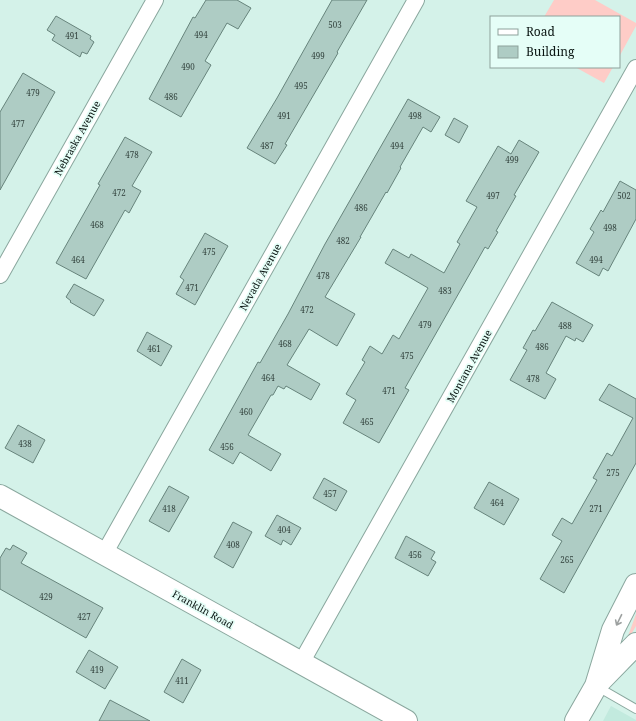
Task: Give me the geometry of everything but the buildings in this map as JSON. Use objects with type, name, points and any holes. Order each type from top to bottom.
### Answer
[{"type":"street","name":"Nebraska Avenue","points":[[0,276],[155,0]]},
{"type":"street","name":"Nevada Avenue","points":[[104,554],[416,0]]},
{"type":"street","name":"Montana Avenue","points":[[301,664],[636,68]]},
{"type":"street","name":"Franklin Road","points":[[0,496],[406,721]]},
{"type":"street","points":[[576,721],[596,686],[613,630],[636,585]]},
{"type":"street","points":[[596,686],[636,644]]},
{"type":"lane","points":[[596,686],[636,709]]},
{"type":"shaded area","points":[[554,0],[595,0],[636,23],[636,26],[620,55],[620,16],[545,16]]},
{"type":"shaded area","points":[[577,68],[612,68],[604,83]]},
{"type":"shaded area","points":[[636,614],[636,626],[627,639]]},
{"type":"shaded area","points":[[611,706],[636,720],[636,721],[603,721]]}]
